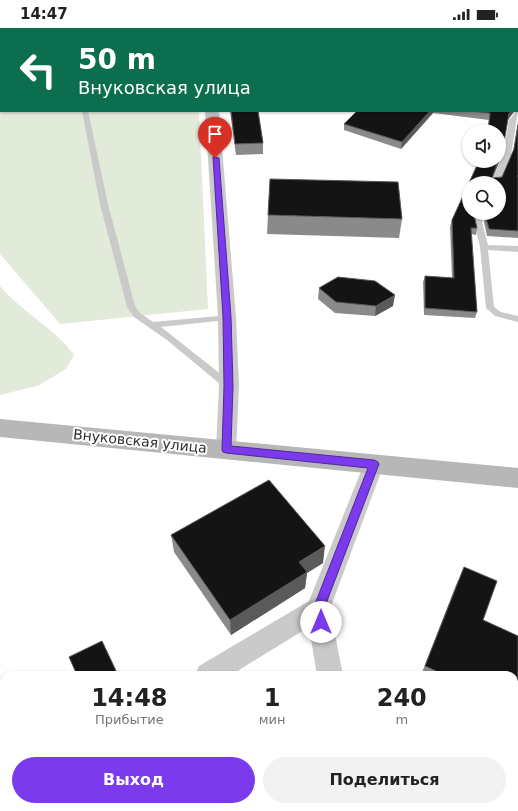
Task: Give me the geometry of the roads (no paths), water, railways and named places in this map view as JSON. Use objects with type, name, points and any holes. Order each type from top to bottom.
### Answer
[{"type":"main road","name":"Внуковская улица","points":[[0,428],[518,478]]},
{"type":"street","points":[[212,112],[227,317],[229,386],[226,450]]},
{"type":"street","points":[[329,671],[318,609],[374,464]]},
{"type":"street","points":[[215,671],[318,609]]},
{"type":"lane","points":[[85,112],[104,204],[131,307],[137,315],[229,386]]},
{"type":"lane","points":[[498,176],[507,155],[512,120],[518,113]]},
{"type":"lane","points":[[479,220],[478,222],[484,248],[490,308],[498,314],[518,319]]},
{"type":"lane","points":[[484,248],[518,249]]},
{"type":"lane","points":[[151,325],[227,317]]}]
